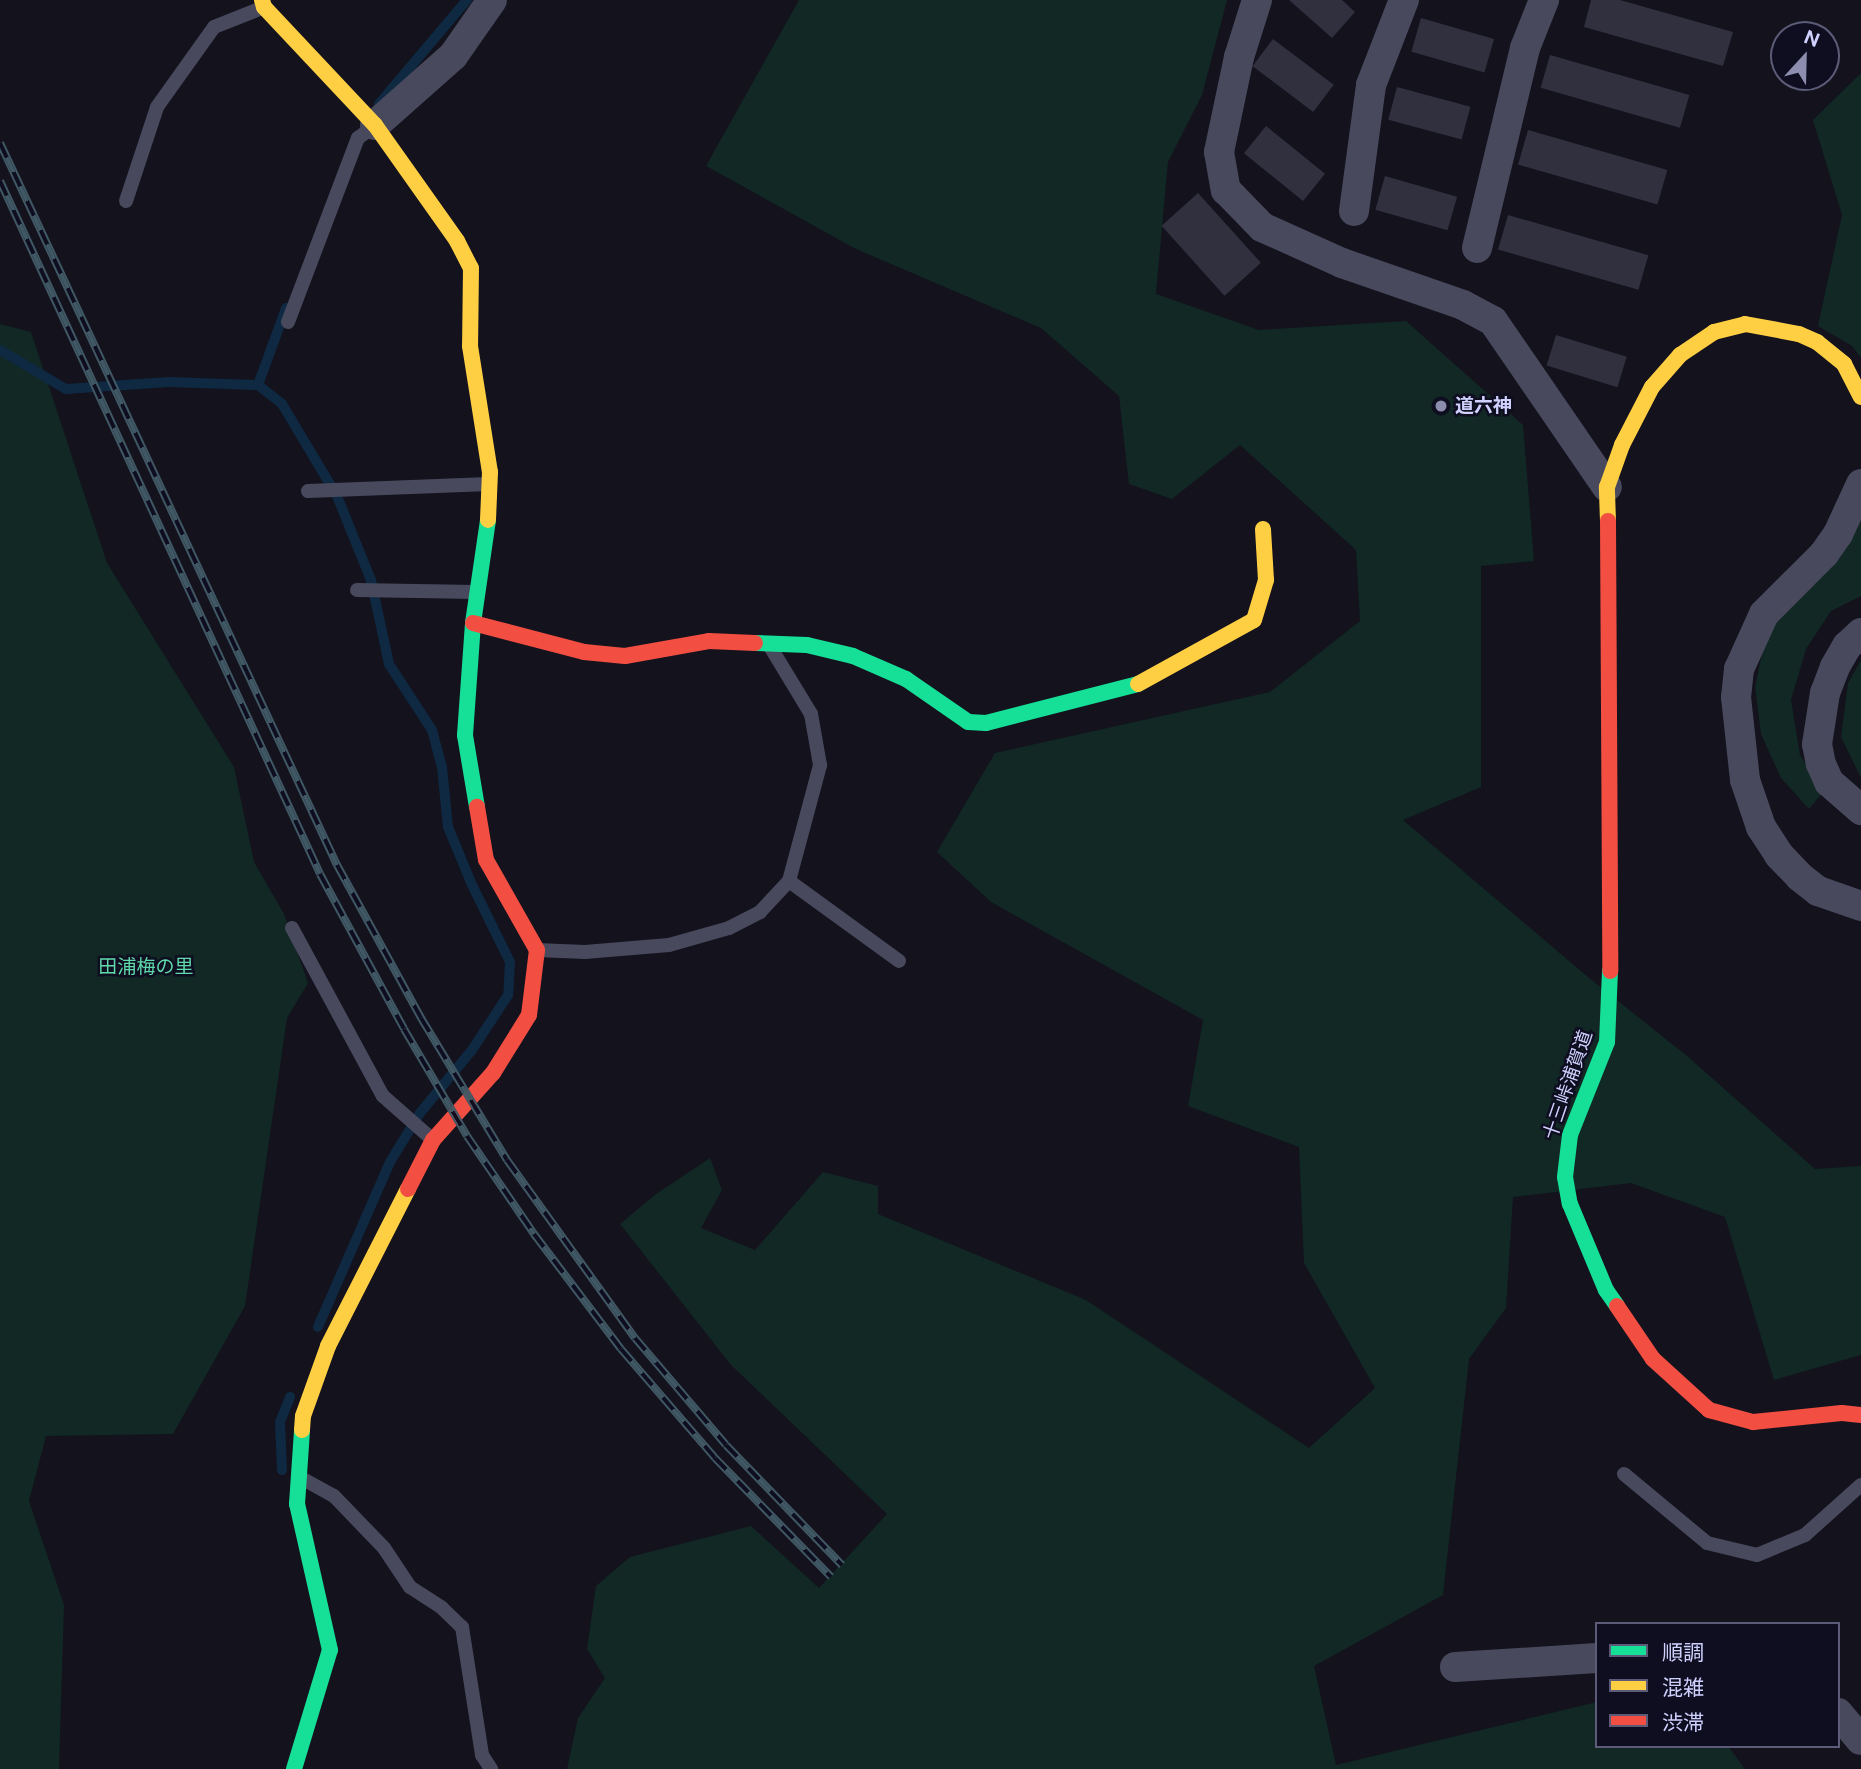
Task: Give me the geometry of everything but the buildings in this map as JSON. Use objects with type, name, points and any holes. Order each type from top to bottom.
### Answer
[{"type":"street","points":[[374,125],[453,56],[492,0]]},
{"type":"street","points":[[1257,0],[1239,57],[1219,152],[1226,190],[1262,227],[1342,264],[1464,305],[1493,321],[1607,487]]},
{"type":"street","points":[[1354,211],[1371,85],[1404,0]]},
{"type":"street","points":[[1477,248],[1525,48],[1544,0]]},
{"type":"street","points":[[263,4],[374,125],[457,241],[471,268],[470,346],[491,484],[473,623],[465,735],[486,860],[537,950],[529,1014],[493,1073],[433,1140],[328,1346],[303,1416],[297,1504],[330,1650],[294,1769]]},
{"type":"street","points":[[1607,487],[1622,445],[1652,387],[1680,355],[1714,332],[1745,324],[1799,334],[1831,351],[1854,380],[1861,397]]},
{"type":"street","points":[[1861,484],[1838,534],[1824,554],[1764,614],[1739,669],[1736,697],[1745,780],[1761,827],[1779,855],[1800,877],[1818,891],[1861,906]]},
{"type":"street","name":"十三峠浦賀道","points":[[1607,487],[1611,589],[1610,1022],[1607,1042],[1570,1135],[1565,1177],[1570,1204],[1588,1254],[1618,1310],[1653,1359],[1692,1398],[1709,1410],[1753,1422],[1842,1413],[1861,1415]]},
{"type":"street","points":[[473,623],[584,652],[625,656],[709,641],[807,645],[853,656],[906,680],[968,722],[985,723],[1146,682],[1254,620],[1266,580],[1263,529]]},
{"type":"street","points":[[1861,633],[1847,646],[1835,667],[1825,693],[1817,744],[1821,764],[1829,782],[1861,810]]},
{"type":"street","points":[[1455,1667],[1595,1658]]},
{"type":"street","points":[[1840,1715],[1861,1740]]},
{"type":"lane","points":[[126,201],[157,107],[214,27],[263,4]]},
{"type":"lane","points":[[288,323],[358,138],[374,125]]},
{"type":"lane","points":[[308,491],[491,484]]},
{"type":"lane","points":[[358,590],[477,592]]},
{"type":"lane","points":[[537,950],[585,952],[669,945],[717,932],[760,912],[789,881],[820,765],[811,714],[768,643]]},
{"type":"lane","points":[[789,881],[899,961]]},
{"type":"lane","points":[[292,928],[383,1096],[433,1140]]},
{"type":"lane","points":[[1624,1474],[1707,1543],[1757,1555],[1805,1535],[1861,1485]]},
{"type":"lane","points":[[299,1477],[334,1496],[384,1548],[410,1587],[442,1608],[462,1627],[482,1755],[491,1769]]},
{"type":"green space","points":[[799,0],[1227,0],[1202,95],[1168,162],[1156,294],[1259,330],[1406,321],[1523,425],[1534,561],[1481,566],[1481,787],[1403,820],[1588,977],[1687,1056],[1815,1169],[1861,1166],[1861,1355],[1774,1380],[1725,1217],[1631,1183],[1513,1197],[1506,1308],[1469,1359],[1443,1595],[1314,1666],[1336,1765],[1595,1702],[1595,1748],[1729,1748],[1745,1769],[567,1769],[578,1718],[605,1678],[587,1649],[596,1586],[630,1557],[751,1526],[819,1588],[887,1514],[731,1365],[620,1224],[656,1194],[710,1158],[722,1190],[701,1228],[755,1250],[823,1172],[878,1186],[878,1214],[1086,1300],[1309,1448],[1375,1388],[1304,1263],[1299,1147],[1188,1106],[1203,1020],[991,902],[937,852],[995,753],[1270,692],[1360,621],[1356,550],[1240,445],[1172,499],[1129,484],[1119,396],[1041,328],[856,249],[706,166]]},
{"type":"green space","points":[[1861,73],[1861,358],[1852,346],[1818,326],[1842,215],[1813,120]]},
{"type":"green space","name":"田浦梅の里","points":[[0,324],[31,332],[107,563],[234,767],[254,862],[284,914],[308,983],[287,1018],[245,1306],[173,1434],[46,1436],[29,1501],[64,1605],[59,1769],[0,1769]]},
{"type":"green space","points":[[1861,521],[1861,596],[1831,611],[1806,649],[1791,700],[1800,755],[1824,791],[1809,809],[1781,778],[1761,734],[1755,687],[1765,639],[1782,610],[1829,569]]},
{"type":"green space","points":[[1861,660],[1861,778],[1841,737],[1848,683]]},
{"type":"waterway","points":[[379,104],[467,0]]},
{"type":"waterway","points":[[0,350],[66,389],[169,382],[258,385],[286,308]]},
{"type":"waterway","points":[[258,385],[282,404],[337,496],[371,580],[389,664],[432,730],[442,767],[448,827],[472,885],[510,962],[508,995],[472,1050],[420,1113],[390,1162],[318,1327]]},
{"type":"waterway","points":[[282,1470],[280,1422],[290,1397]]},
{"type":"railway","points":[[0,143],[337,865],[421,1018],[507,1160],[635,1338],[726,1445],[842,1565]]},
{"type":"railway","points":[[0,181],[320,874],[404,1029],[467,1136],[534,1234],[621,1349],[715,1458],[831,1577]]},
{"type":"traffic: fast","points":[[477,807],[465,735],[473,623],[488,520]]},
{"type":"traffic: fast","points":[[755,643],[807,645],[853,656],[906,679],[968,722],[986,723],[1138,684]]},
{"type":"traffic: fast","points":[[1610,971],[1607,1042],[1570,1135],[1565,1177],[1570,1204],[1606,1290],[1617,1306]]},
{"type":"traffic: fast","points":[[294,1769],[330,1650],[297,1504],[302,1430]]},
{"type":"traffic: slow","points":[[262,0],[264,7],[375,125],[457,241],[471,268],[470,346],[490,472],[488,520]]},
{"type":"traffic: slow","points":[[1608,521],[1607,487],[1622,445],[1652,387],[1680,355],[1714,332],[1745,324],[1799,334],[1817,342],[1844,364],[1861,397]]},
{"type":"traffic: slow","points":[[1138,684],[1254,620],[1266,580],[1263,529]]},
{"type":"traffic: slow","points":[[302,1430],[303,1416],[328,1346],[408,1189]]},
{"type":"traffic: jam","points":[[1608,521],[1610,971]]},
{"type":"traffic: jam","points":[[473,623],[584,652],[625,656],[709,641],[755,643]]},
{"type":"traffic: jam","points":[[408,1189],[433,1140],[493,1073],[529,1015],[537,950],[486,860],[477,807]]},
{"type":"traffic: jam","points":[[1617,1306],[1653,1359],[1709,1410],[1753,1422],[1842,1413],[1861,1415]]},
{"type":"place","name":"道六神","points":[[1441,406]]}]
